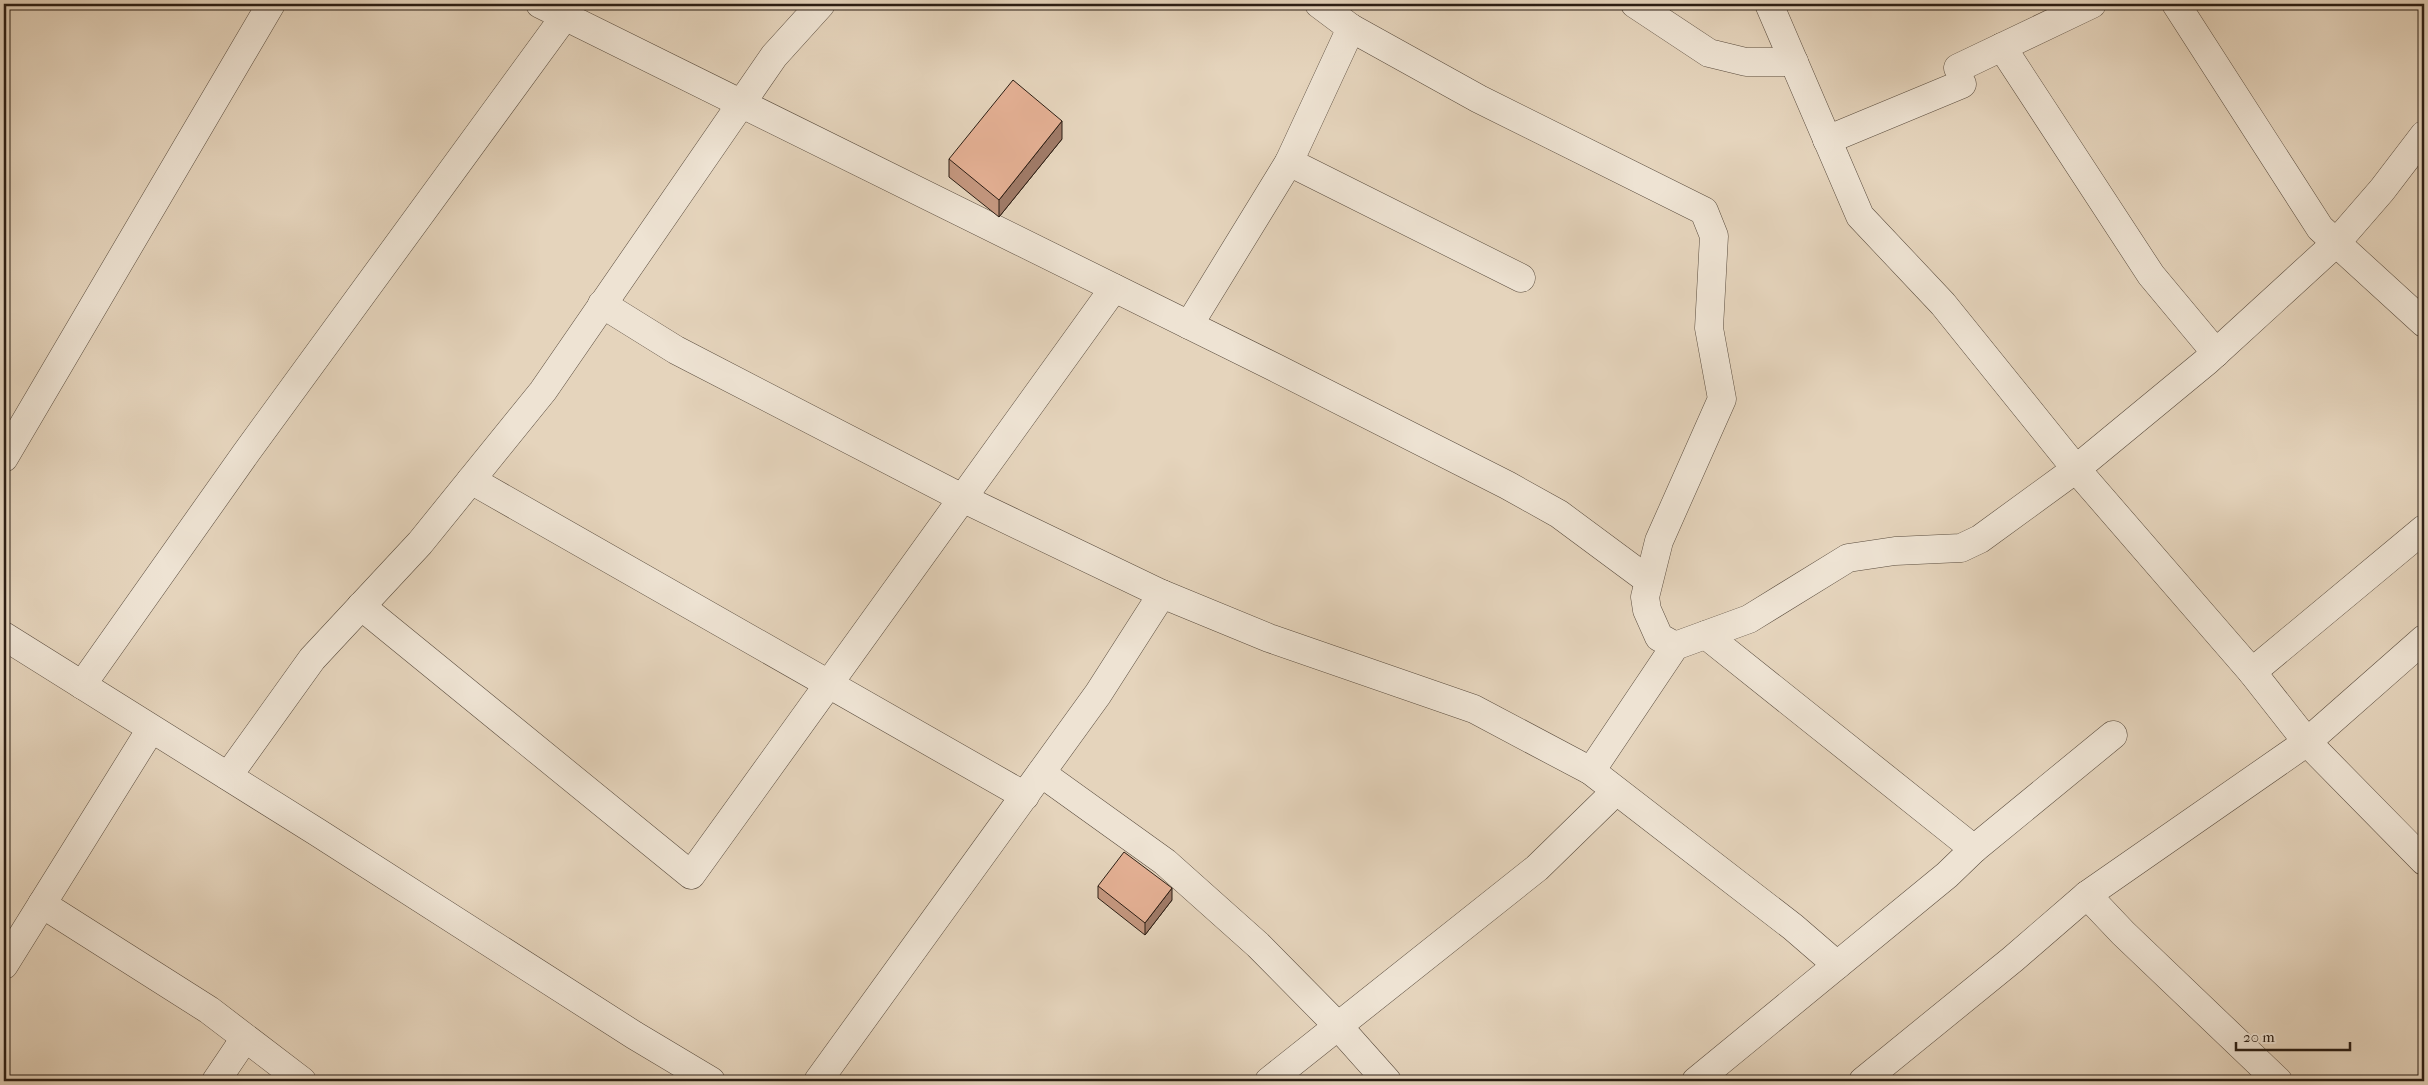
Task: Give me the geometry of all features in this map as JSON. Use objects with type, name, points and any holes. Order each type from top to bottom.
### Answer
[{"type":"street","points":[[4,458],[271,4]]},
{"type":"street","points":[[540,4],[1189,325],[1507,485],[1559,514],[1648,580]]},
{"type":"street","points":[[228,776],[312,659],[420,543],[543,391],[774,56],[821,4]]},
{"type":"street","points":[[1320,4],[1351,28],[1479,99],[1704,211],[1714,236],[1709,328],[1722,399],[1659,541],[1645,597],[1646,610],[1660,637],[1676,646]]},
{"type":"street","points":[[1635,4],[1709,53],[1746,62],[1794,62]]},
{"type":"street","points":[[1769,4],[1860,216],[1943,304],[2076,469],[2252,672],[2307,742],[2424,861]]},
{"type":"street","points":[[1827,140],[1960,76],[2002,47],[2092,4]]},
{"type":"street","points":[[2176,4],[2320,228],[2424,322]]},
{"type":"street","points":[[82,685],[246,452],[565,16]]},
{"type":"street","points":[[1189,325],[1289,162],[1351,28]]},
{"type":"street","points":[[2002,47],[2151,275],[2216,353]]},
{"type":"street","points":[[1590,771],[1676,646],[1750,619],[1848,558],[1895,551],[1961,548],[1974,542],[2076,469],[2216,353],[2336,243],[2382,190],[2424,135]]},
{"type":"street","points":[[1289,162],[1522,278]]},
{"type":"street","points":[[362,606],[692,875],[1114,288]]},
{"type":"street","points":[[602,304],[676,350],[964,499],[1162,594],[1269,638],[1474,709],[1590,771],[1793,927],[1837,964]]},
{"type":"street","points":[[471,480],[1026,796]]},
{"type":"street","points":[[2252,672],[2424,529]]},
{"type":"street","points":[[818,1081],[1026,796],[1098,694],[1162,594]]},
{"type":"street","points":[[1706,635],[1974,849]]},
{"type":"street","points":[[4,636],[228,776],[634,1035],[711,1081]]},
{"type":"street","points":[[1863,1081],[2013,959],[2087,895],[2307,742],[2424,639]]},
{"type":"street","points":[[4,965],[151,729]]},
{"type":"street","points":[[1696,1081],[1947,875],[1974,849],[2112,735]]},
{"type":"street","points":[[1041,773],[1166,862],[1258,945],[1338,1026],[1387,1081]]},
{"type":"street","points":[[1269,1081],[1537,868],[1616,791]]},
{"type":"street","points":[[2087,895],[2278,1081]]},
{"type":"street","points":[[42,904],[209,1010],[302,1081]]},
{"type":"street","points":[[216,1081],[245,1038]]},
{"type":"building","points":[[1013,80],[1062,121],[999,200],[949,159]]},
{"type":"building","points":[[1124,852],[1172,888],[1145,923],[1098,886]]}]
